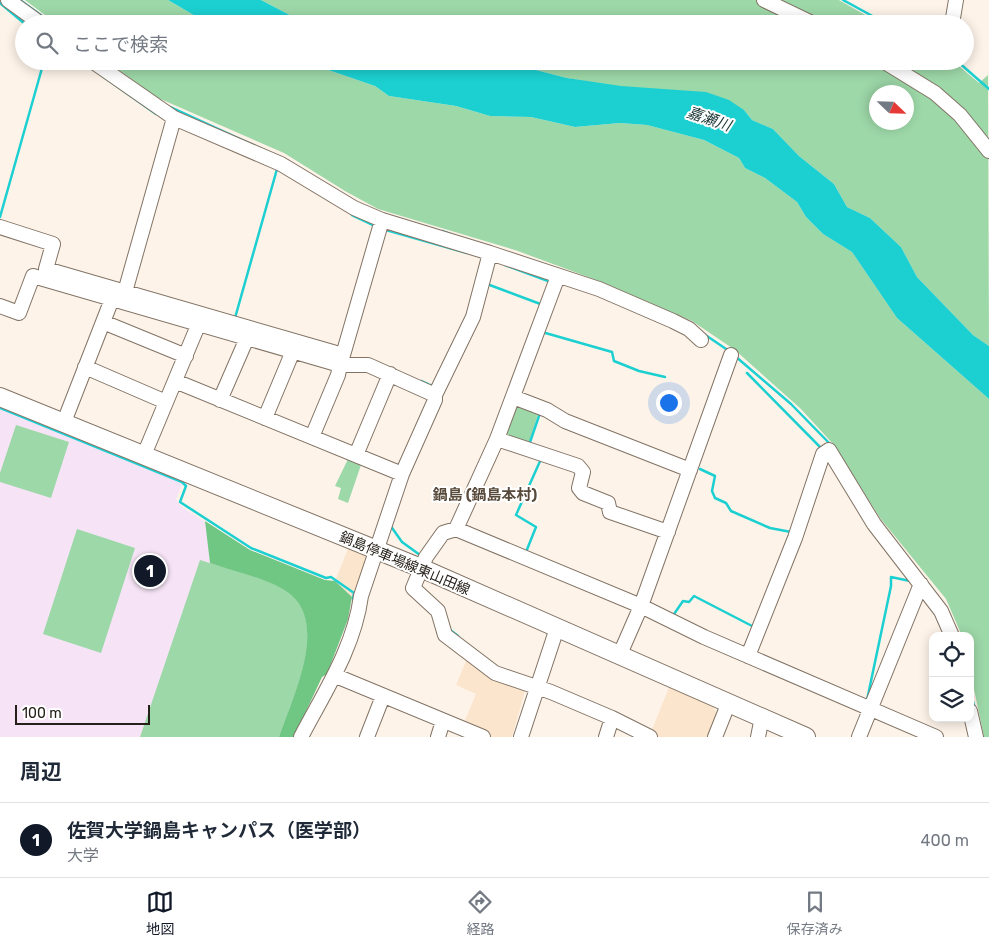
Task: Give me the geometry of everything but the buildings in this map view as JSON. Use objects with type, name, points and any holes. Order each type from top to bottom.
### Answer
[{"type":"main road","name":"鍋島停車場線東山田線","points":[[0,397],[421,568],[806,737]]},
{"type":"street","points":[[8,0],[29,15]]},
{"type":"street","points":[[764,0],[795,15]]},
{"type":"street","points":[[954,15],[956,0]]},
{"type":"street","points":[[104,70],[148,103],[174,118],[281,164],[354,208],[382,220],[599,289],[673,321],[689,329],[701,340]]},
{"type":"street","points":[[898,70],[935,93],[960,115],[989,151]]},
{"type":"street","points":[[125,292],[174,118]]},
{"type":"street","points":[[0,227],[53,244],[46,269],[343,355],[382,220]]},
{"type":"street","points":[[301,737],[336,676],[358,617],[361,596],[402,474],[473,317],[490,253]]},
{"type":"street","points":[[0,306],[18,313],[33,276],[340,365],[368,365],[438,391]]},
{"type":"street","points":[[456,529],[513,397],[558,276]]},
{"type":"street","points":[[64,422],[112,299]]},
{"type":"street","points":[[103,322],[186,356]]},
{"type":"street","points":[[144,455],[199,324]]},
{"type":"street","points":[[220,400],[247,338]]},
{"type":"street","points":[[265,418],[294,352]]},
{"type":"street","points":[[620,654],[643,609],[668,532],[731,355]]},
{"type":"street","points":[[312,437],[338,375],[340,365]]},
{"type":"street","points":[[85,367],[166,402]]},
{"type":"street","points":[[356,455],[390,374]]},
{"type":"street","points":[[175,381],[402,474]]},
{"type":"street","points":[[513,397],[547,410],[565,422],[690,470]]},
{"type":"street","points":[[496,439],[578,466],[583,472],[579,488],[583,493],[608,503],[610,512],[668,532]]},
{"type":"street","points":[[748,656],[795,538],[826,452],[874,524],[941,611],[950,632]]},
{"type":"street","points":[[650,737],[612,718],[538,687],[495,673],[445,635],[438,611],[413,588],[426,557],[443,532],[456,529],[936,737]]},
{"type":"street","points":[[859,737],[921,584]]},
{"type":"street","points":[[521,737],[556,628]]},
{"type":"street","points":[[336,676],[483,737]]},
{"type":"street","points":[[367,737],[383,696]]},
{"type":"street","points":[[715,737],[729,702]]},
{"type":"street","points":[[758,737],[762,717]]},
{"type":"street","points":[[606,737],[612,718]]},
{"type":"street","points":[[438,737],[443,721]]},
{"type":"street","points":[[973,722],[976,737]]},
{"type":"shaded area","points":[[0,406],[184,480],[176,499],[182,507],[250,550],[325,580],[335,581],[352,597],[348,619],[327,674],[322,677],[294,737],[0,737]]},
{"type":"shaded area","points":[[348,549],[367,556],[358,592],[352,597],[335,581]]},
{"type":"shaded area","points":[[468,656],[526,687],[512,737],[476,737],[463,725],[476,694],[456,685]]},
{"type":"shaded area","points":[[670,685],[712,704],[717,714],[708,737],[649,737]]},
{"type":"green space","points":[[25,0],[168,0],[194,15],[45,15]]},
{"type":"green space","points":[[261,0],[839,0],[865,15],[290,15]]},
{"type":"green space","points":[[119,70],[328,70],[375,86],[389,96],[456,106],[490,116],[531,117],[575,127],[620,123],[647,125],[704,140],[739,158],[745,168],[765,178],[797,202],[806,217],[823,234],[852,252],[897,318],[989,399],[989,737],[984,737],[974,689],[974,632],[960,632],[946,599],[880,518],[834,445],[801,409],[735,350],[692,321],[599,281],[515,250],[378,209],[284,153],[156,97]]},
{"type":"green space","points":[[536,70],[964,70],[979,83],[988,75],[989,346],[973,335],[917,277],[901,247],[870,218],[847,207],[834,184],[799,156],[773,129],[752,120],[744,110],[567,78]]},
{"type":"green space","points":[[514,402],[538,414],[528,446],[500,436]]},
{"type":"green space","points":[[16,425],[69,442],[51,498],[0,482],[0,473]]},
{"type":"green space","points":[[349,457],[362,462],[348,503],[338,499],[341,488],[335,486]]},
{"type":"green space","points":[[205,521],[250,550],[325,580],[335,581],[352,597],[348,619],[327,674],[322,677],[294,737],[279,737],[293,700],[305,656],[307,635],[305,616],[296,599],[279,587],[210,563]]},
{"type":"green space","points":[[77,529],[135,548],[101,653],[43,634]]},
{"type":"green space","points":[[200,560],[280,587],[296,600],[305,617],[308,636],[305,657],[300,679],[279,737],[140,737]]},
{"type":"water","points":[[168,0],[261,0],[290,15],[194,15]]},
{"type":"water","name":"嘉瀬川","points":[[328,70],[536,70],[567,78],[621,86],[706,92],[729,100],[744,110],[752,120],[773,129],[799,156],[834,184],[847,207],[870,218],[901,247],[917,277],[973,335],[989,346],[989,399],[897,318],[852,252],[823,234],[806,217],[797,202],[765,178],[745,168],[739,158],[704,140],[647,125],[620,123],[575,127],[531,117],[490,116],[456,106],[389,96],[375,86]]},
{"type":"waterway","points":[[20,0],[41,15]]},
{"type":"waterway","points":[[843,0],[870,15]]},
{"type":"waterway","points":[[0,3],[15,16]]},
{"type":"waterway","points":[[0,217],[41,70]]},
{"type":"waterway","points":[[967,70],[989,89]]},
{"type":"waterway","points":[[101,75],[156,114]]},
{"type":"waterway","points":[[170,107],[288,161]]},
{"type":"waterway","points":[[235,318],[277,169]]},
{"type":"waterway","points":[[352,215],[373,225]]},
{"type":"waterway","points":[[386,230],[467,253]]},
{"type":"waterway","points":[[442,231],[453,235]]},
{"type":"waterway","points":[[505,265],[548,281]]},
{"type":"waterway","points":[[487,284],[543,305]]},
{"type":"waterway","points":[[542,332],[612,352],[614,361],[639,371],[665,377]]},
{"type":"waterway","points":[[704,334],[729,351]]},
{"type":"waterway","points":[[735,356],[791,404],[832,446]]},
{"type":"waterway","points":[[747,373],[823,450]]},
{"type":"waterway","points":[[421,381],[434,387]]},
{"type":"waterway","points":[[0,408],[182,482],[186,486],[180,502],[251,548],[326,578],[331,577],[354,593],[353,599]]},
{"type":"waterway","points":[[529,445],[540,413]]},
{"type":"waterway","points":[[526,552],[536,527],[516,515],[541,459]]},
{"type":"waterway","points":[[700,469],[715,476],[712,491],[715,498],[726,503],[731,511],[770,528],[791,532]]},
{"type":"waterway","points":[[390,525],[402,542],[420,555]]},
{"type":"waterway","points":[[867,700],[891,586],[891,577],[910,581]]},
{"type":"waterway","points":[[672,617],[683,601],[689,602],[694,596],[754,627]]},
{"type":"waterway","points":[[449,629],[458,636]]},
{"type":"place","name":"佐賀大学鍋島キャンパス（医学部）","points":[[150,571]]},
{"type":"district","name":"鍋島 (鍋島本村)","points":[[485,495]]}]
